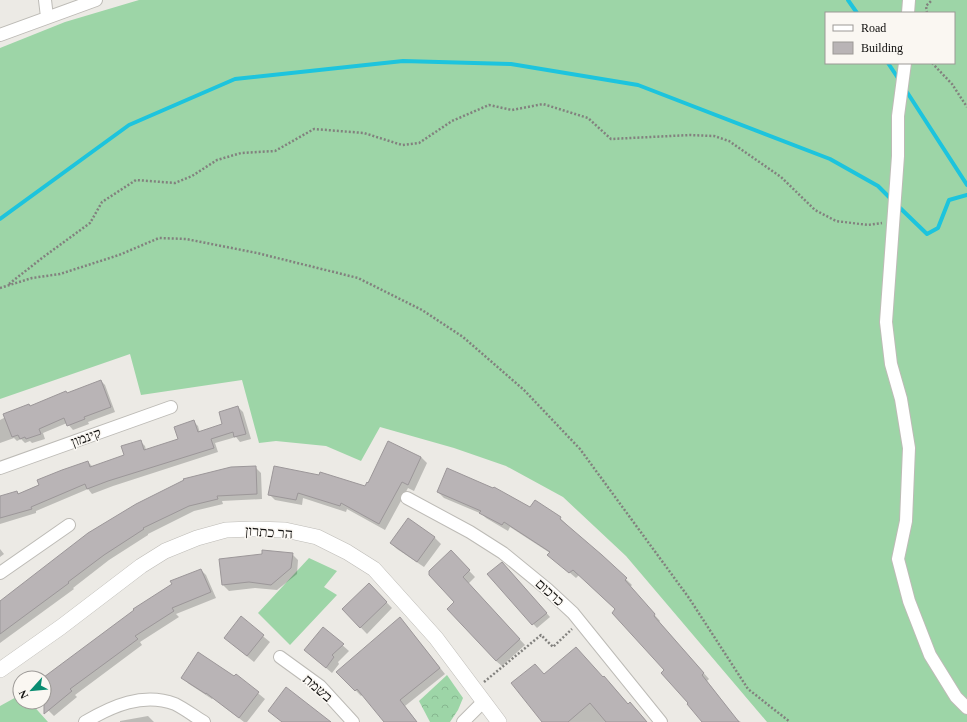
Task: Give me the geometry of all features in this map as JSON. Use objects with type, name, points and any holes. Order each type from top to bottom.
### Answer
[{"type":"street","points":[[45,0],[47,17]]},
{"type":"street","points":[[0,35],[96,0]]},
{"type":"street","points":[[908,12],[909,0]]},
{"type":"street","points":[[904,64],[898,116],[898,156],[886,322],[892,364],[901,400],[909,448],[906,521],[898,559],[909,601],[930,655],[956,697],[967,708]]},
{"type":"street","name":"קינמון","points":[[0,468],[171,407]]},
{"type":"street","name":"כרכום","points":[[407,498],[470,532],[503,553],[547,589],[573,613],[661,722]]},
{"type":"street","points":[[0,573],[69,525]]},
{"type":"street","name":"הר כתרון","points":[[0,670],[61,627],[141,566],[165,551],[197,538],[226,530],[285,530],[317,537],[347,552],[374,570],[436,638],[499,722]]},
{"type":"street","name":"בשמת","points":[[280,658],[320,686],[353,722]]},
{"type":"street","points":[[463,722],[479,696]]},
{"type":"street","points":[[85,722],[102,712],[128,702],[153,699],[175,704],[204,722]]},
{"type":"path","points":[[927,12],[926,6],[932,0]]},
{"type":"path","points":[[933,64],[952,84],[967,107]]},
{"type":"path","points":[[7,286],[90,223],[102,202],[136,180],[175,183],[192,176],[217,160],[241,153],[275,151],[314,129],[364,133],[402,145],[419,142],[452,121],[489,105],[512,110],[543,104],[588,118],[611,139],[690,135],[714,136],[729,140],[781,177],[815,210],[836,221],[868,225],[893,222]]},
{"type":"path","points":[[0,288],[32,278],[60,274],[119,255],[159,238],[179,239],[257,253],[358,278],[422,310],[463,337],[524,390],[580,449],[689,598],[748,689],[790,722]]},
{"type":"path","points":[[479,696],[541,635],[553,646],[580,622]]},
{"type":"green space","points":[[139,0],[967,0],[967,722],[767,722],[626,556],[563,497],[506,466],[454,448],[380,427],[361,461],[326,446],[276,441],[259,443],[242,380],[141,395],[130,354],[0,399],[0,48],[65,22]]},
{"type":"green space","points":[[309,558],[337,571],[324,587],[337,595],[290,645],[258,613]]},
{"type":"green space","points":[[447,675],[463,698],[458,710],[450,722],[430,722],[419,701]]},
{"type":"green space","points":[[12,699],[12,710],[37,710],[48,722],[0,722],[0,706]]},
{"type":"building","points":[[101,380],[111,407],[84,417],[85,419],[67,426],[64,418],[39,429],[41,434],[26,439],[25,437],[20,439],[18,435],[12,437],[3,414],[29,404],[30,406],[66,391],[67,393]]},
{"type":"building","points":[[238,406],[246,434],[234,437],[233,432],[211,439],[214,448],[87,489],[85,484],[31,507],[32,509],[0,518],[0,496],[17,491],[18,494],[39,485],[37,480],[88,461],[90,467],[124,455],[121,446],[141,440],[144,450],[178,439],[174,427],[194,420],[198,432],[222,424],[219,412]]},
{"type":"building","points":[[388,441],[421,457],[408,485],[402,482],[379,524],[341,503],[340,506],[298,493],[296,500],[268,495],[274,466],[319,475],[320,472],[365,486],[367,482],[368,483]]},
{"type":"building","points":[[256,466],[257,494],[217,496],[218,499],[189,506],[143,528],[144,529],[104,555],[0,634],[0,601],[88,533],[136,504],[184,480],[183,479],[231,467]]},
{"type":"building","points":[[447,468],[493,488],[494,487],[530,507],[535,500],[561,517],[560,519],[627,578],[625,580],[655,614],[654,616],[704,673],[702,675],[739,722],[702,722],[687,704],[688,703],[661,673],[664,670],[612,613],[615,609],[573,570],[569,573],[547,555],[550,552],[504,522],[502,525],[479,513],[481,511],[437,492]]},
{"type":"building","points":[[408,518],[435,537],[417,562],[390,543]]},
{"type":"building","points":[[262,550],[293,553],[291,568],[271,585],[249,582],[222,585],[219,559],[262,554]]},
{"type":"building","points":[[451,550],[470,570],[463,577],[520,639],[496,661],[447,609],[454,602],[429,575],[429,571]]},
{"type":"building","points":[[502,562],[547,613],[532,625],[487,574]]},
{"type":"building","points":[[201,569],[211,592],[172,608],[174,611],[135,636],[138,639],[70,689],[72,691],[52,707],[52,671],[134,610],[133,609],[172,584],[170,581]]},
{"type":"building","points":[[369,583],[387,602],[360,628],[342,609]]},
{"type":"building","points":[[241,616],[264,635],[247,656],[224,638]]},
{"type":"building","points":[[400,617],[440,668],[400,700],[417,722],[384,722],[357,689],[355,691],[336,672]]},
{"type":"building","points":[[323,627],[344,644],[332,655],[334,657],[326,668],[304,650]]},
{"type":"building","points":[[576,647],[628,704],[630,702],[647,722],[606,722],[590,703],[568,722],[542,722],[511,683],[535,664],[544,674]]},
{"type":"building","points":[[198,652],[234,676],[236,674],[259,692],[239,718],[206,693],[181,678]]},
{"type":"building","points":[[286,687],[331,722],[282,722],[268,711]]},
{"type":"waterway","points":[[848,0],[856,12]]},
{"type":"waterway","points":[[0,219],[129,125],[235,79],[403,61],[511,64],[638,85],[830,159],[878,186],[892,200]]},
{"type":"waterway","points":[[889,64],[900,81]]},
{"type":"waterway","points":[[905,89],[967,185]]},
{"type":"waterway","points":[[897,205],[927,234],[938,228],[949,200],[967,195]]}]
